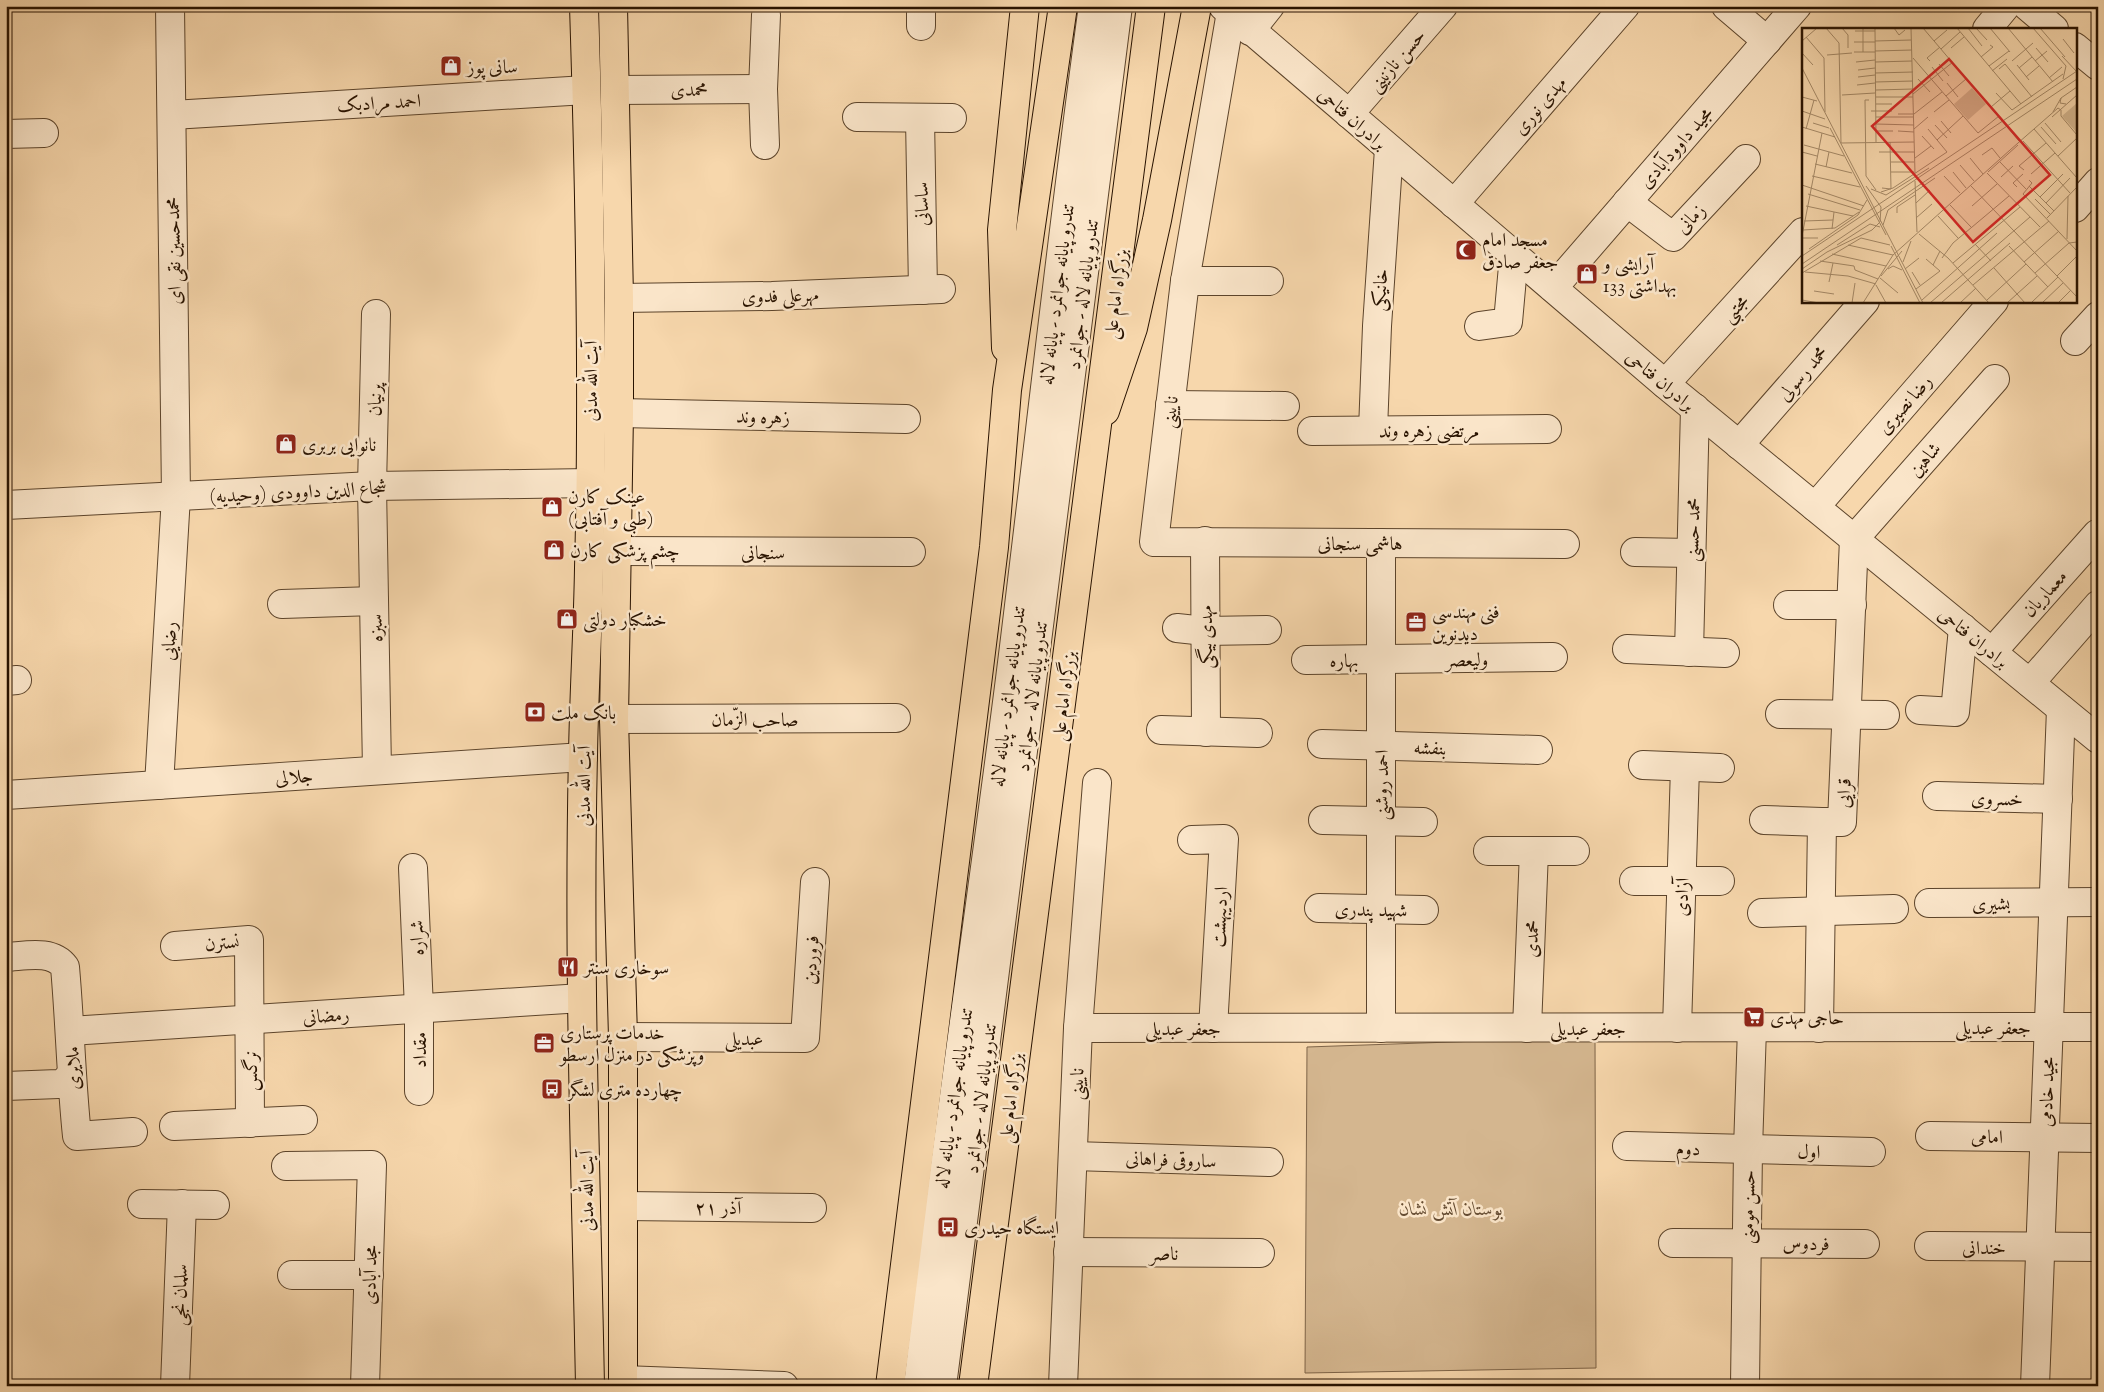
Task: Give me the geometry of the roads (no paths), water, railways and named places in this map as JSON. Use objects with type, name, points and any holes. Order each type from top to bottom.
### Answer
[{"type":"main road","name":"آیت الله مدنی","points":[[584,6],[590,295],[590,483],[583,757],[582,998],[589,1382]]},
{"type":"main road","name":"آیت الله مدنی","points":[[613,6],[619,298],[614,719],[623,1037],[623,1383]]},
{"type":"main road","points":[[1008,390],[1002,230],[1025,6]]},
{"type":"main road","points":[[890,1386],[994,547],[1008,390],[1063,6]]},
{"type":"main road","name":"بزرگراه امام علی","points":[[973,1386],[1152,6]]},
{"type":"main road","points":[[1097,436],[1133,328],[1157,220],[1197,6]]},
{"type":"main road","points":[[589,1382],[623,1383]]},
{"type":"street","name":"محمدحسین نقی ای","points":[[170,6],[176,496]]},
{"type":"street","name":"تندرو پایانه جوانمرد - پایانه لاله","points":[[918,1386],[935,1232],[1008,690],[1070,176],[1093,6]]},
{"type":"street","name":"تندرو پایانه لاله - جوانمرد","points":[[942,1386],[1118,6]]},
{"type":"street","points":[[1234,14],[1270,6]]},
{"type":"street","name":"حسن نازنینی","points":[[1349,114],[1443,6]]},
{"type":"street","name":"مهدی نوری","points":[[1454,204],[1625,6]]},
{"type":"street","points":[[1726,6],[1767,41]]},
{"type":"street","name":"مجید داوودآبادی","points":[[1553,288],[1797,6]]},
{"type":"street","points":[[1988,28],[2006,6]]},
{"type":"street","points":[[2027,6],[2053,28]]},
{"type":"street","name":"برادران فتاحی","points":[[1234,14],[1665,384],[2098,739]]},
{"type":"street","name":"نایینی","points":[[1154,542],[1185,281],[1234,14]]},
{"type":"street","points":[[765,145],[766,15]]},
{"type":"street","name":"محمدی","points":[[615,90],[764,89]]},
{"type":"street","name":"احمد مرادبک","points":[[172,115],[586,90]]},
{"type":"street","points":[[857,117],[952,118]]},
{"type":"street","name":"ساسانی","points":[[920,118],[932,289]]},
{"type":"street","points":[[6,134],[44,133]]},
{"type":"street","name":"خانیکی","points":[[1373,430],[1377,326],[1389,149]]},
{"type":"street","name":"زمانی","points":[[1628,202],[1673,237],[1746,160]]},
{"type":"street","points":[[2076,207],[2098,182]]},
{"type":"street","name":"مجتبی","points":[[1665,384],[1802,233]]},
{"type":"street","points":[[1479,326],[1508,322],[1514,255]]},
{"type":"street","points":[[1185,281],[1269,281]]},
{"type":"street","name":"مهرعلی فدوی","points":[[619,298],[772,296],[932,289]]},
{"type":"street","name":"محمد رسولی","points":[[1739,444],[1865,302]]},
{"type":"street","name":"رضا نصیری","points":[[1815,507],[1993,302]]},
{"type":"street","name":"پرنیان","points":[[372,486],[376,314]]},
{"type":"street","points":[[2074,341],[2098,316]]},
{"type":"street","name":"شاهین","points":[[1854,539],[1995,379]]},
{"type":"street","points":[[1170,405],[1285,406]]},
{"type":"street","name":"محمد حسنی","points":[[1689,652],[1695,408]]},
{"type":"street","name":"زهره وند","points":[[619,414],[906,419]]},
{"type":"street","name":"مرتضی زهره وند","points":[[1312,430],[1547,429]]},
{"type":"street","name":"شجاع الدین داوودی (وحیدیه)","points":[[6,505],[372,486],[590,483]]},
{"type":"street","name":"سبزه","points":[[372,486],[378,770]]},
{"type":"street","name":"رضایی","points":[[159,785],[176,496]]},
{"type":"street","name":"معماریان","points":[[1992,652],[2097,534]]},
{"type":"street","name":"قرایی","points":[[1819,1028],[1822,822],[1842,822],[1854,539]]},
{"type":"street","name":"مهدی بیگی","points":[[1205,541],[1206,732]]},
{"type":"street","name":"هاشمی سنجانی","points":[[1154,542],[1565,544]]},
{"type":"street","name":"احمد روشنی","points":[[1381,543],[1381,1028]]},
{"type":"street","name":"سنجانی","points":[[616,551],[910,552]]},
{"type":"street","points":[[1635,552],[1691,553]]},
{"type":"street","points":[[282,604],[374,601]]},
{"type":"street","points":[[1788,605],[1852,605]]},
{"type":"street","points":[[2030,683],[2098,605]]},
{"type":"street","points":[[1177,628],[1205,631],[1267,630]]},
{"type":"street","points":[[1920,710],[1956,712],[1963,628]]},
{"type":"street","points":[[1627,650],[1725,653]]},
{"type":"street","name":"ولیعصر","points":[[1381,660],[1553,657]]},
{"type":"street","name":"بهاره","points":[[1306,660],[1381,660]]},
{"type":"street","name":"مجید خادمی","points":[[2035,1386],[2061,709]]},
{"type":"street","points":[[1780,714],[1885,715]]},
{"type":"street","name":"صاحب الزّمان","points":[[614,719],[896,718]]},
{"type":"street","points":[[1161,730],[1258,733]]},
{"type":"street","name":"بنفشه","points":[[1322,744],[1538,750]]},
{"type":"street","name":"جلالی","points":[[6,795],[583,757]]},
{"type":"street","points":[[1643,765],[1720,768]]},
{"type":"street","name":"آزادی","points":[[1677,1028],[1685,767]]},
{"type":"street","name":"نایینی","points":[[1063,1386],[1078,1028],[1096,783]]},
{"type":"street","name":"خسروی","points":[[1937,796],[2058,799]]},
{"type":"street","points":[[1323,820],[1423,822]]},
{"type":"street","points":[[1764,820],[1822,822]]},
{"type":"street","name":"اردیبهشت","points":[[1192,840],[1224,839],[1213,1028]]},
{"type":"street","points":[[1488,851],[1575,851]]},
{"type":"street","name":"محمدی","points":[[1527,1028],[1534,851]]},
{"type":"street","name":"شراره","points":[[413,868],[419,1009]]},
{"type":"street","points":[[1634,881],[1720,881]]},
{"type":"street","name":"فروردین","points":[[805,1038],[815,882]]},
{"type":"street","name":"بشیری","points":[[1929,903],[2098,902]]},
{"type":"street","name":"شهید پندری","points":[[1319,908],[1424,910]]},
{"type":"street","points":[[1762,913],[1894,909]]},
{"type":"street","name":"نسترن","points":[[176,946],[249,940],[251,1020]]},
{"type":"street","name":"ملایری","points":[[6,957],[46,955],[56,958],[65,967],[71,1075],[77,1136],[133,1132]]},
{"type":"street","name":"رمضانی","points":[[70,1031],[582,998]]},
{"type":"street","name":"مقداد","points":[[419,1009],[419,1091]]},
{"type":"street","name":"نرگس","points":[[250,1122],[251,1020]]},
{"type":"street","name":"جعفر عبدیلی","points":[[1078,1028],[2098,1027]]},
{"type":"street","name":"حسن مومنی","points":[[1745,1386],[1746,1243],[1752,1028]]},
{"type":"street","name":"عبدیلی","points":[[623,1037],[805,1038]]},
{"type":"street","points":[[6,1086],[58,1084],[63,1083],[71,1075]]},
{"type":"street","points":[[174,1126],[303,1120]]},
{"type":"street","name":"امامی","points":[[1930,1136],[2098,1138]]},
{"type":"street","name":"دوم","points":[[1628,1146],[1748,1149]]},
{"type":"street","name":"اول","points":[[1748,1149],[1871,1152]]},
{"type":"street","name":"ساروقی فراهانی","points":[[1073,1156],[1269,1162]]},
{"type":"street","name":"مجد آبادی","points":[[286,1166],[372,1165],[365,1386]]},
{"type":"street","points":[[142,1204],[215,1205]]},
{"type":"street","name":"سلمان نجی","points":[[175,1386],[182,1204]]},
{"type":"street","name":"آذر ۲۱","points":[[624,1206],[812,1208]]},
{"type":"street","name":"فردوس","points":[[1673,1243],[1865,1244]]},
{"type":"street","name":"خندانی","points":[[1929,1246],[2098,1247]]},
{"type":"street","name":"ناصر","points":[[1068,1252],[1260,1253]]},
{"type":"street","points":[[292,1274],[369,1275]]},
{"type":"street","points":[[623,1383],[784,1386]]},
{"type":"place","name":"سانی پوز","points":[[451,66]]},
{"type":"place","name":"مسجد امام جعفر صادق","points":[[1466,250]]},
{"type":"place","name":"آرایشی و بهداشتی 133","points":[[1587,274]]},
{"type":"place","name":"نانوایی بربری","points":[[286,444]]},
{"type":"place","name":"عینک کارن (طبی و آفتابی)","points":[[552,507]]},
{"type":"place","name":"چشم پزشکی کارن","points":[[554,550]]},
{"type":"place","name":"خشکبار دولتی","points":[[567,619]]},
{"type":"place","name":"فنی مهندسی دیدنوین","points":[[1416,622]]},
{"type":"place","name":"بانک ملت","points":[[535,712]]},
{"type":"place","name":"سوخاری سنتر","points":[[568,967]]},
{"type":"place","name":"حاجی مهدی","points":[[1754,1017]]},
{"type":"place","name":"خدمات پرستاری وپزشکی در منزل ارسطو","points":[[544,1043]]},
{"type":"place","name":"چهارده متری لشگر","points":[[552,1089]]},
{"type":"place","name":"ایستگاه حیدری","points":[[948,1227]]},
{"type":"park label","name":"بوستان آتش نشان","points":[[1451,1208]]}]
